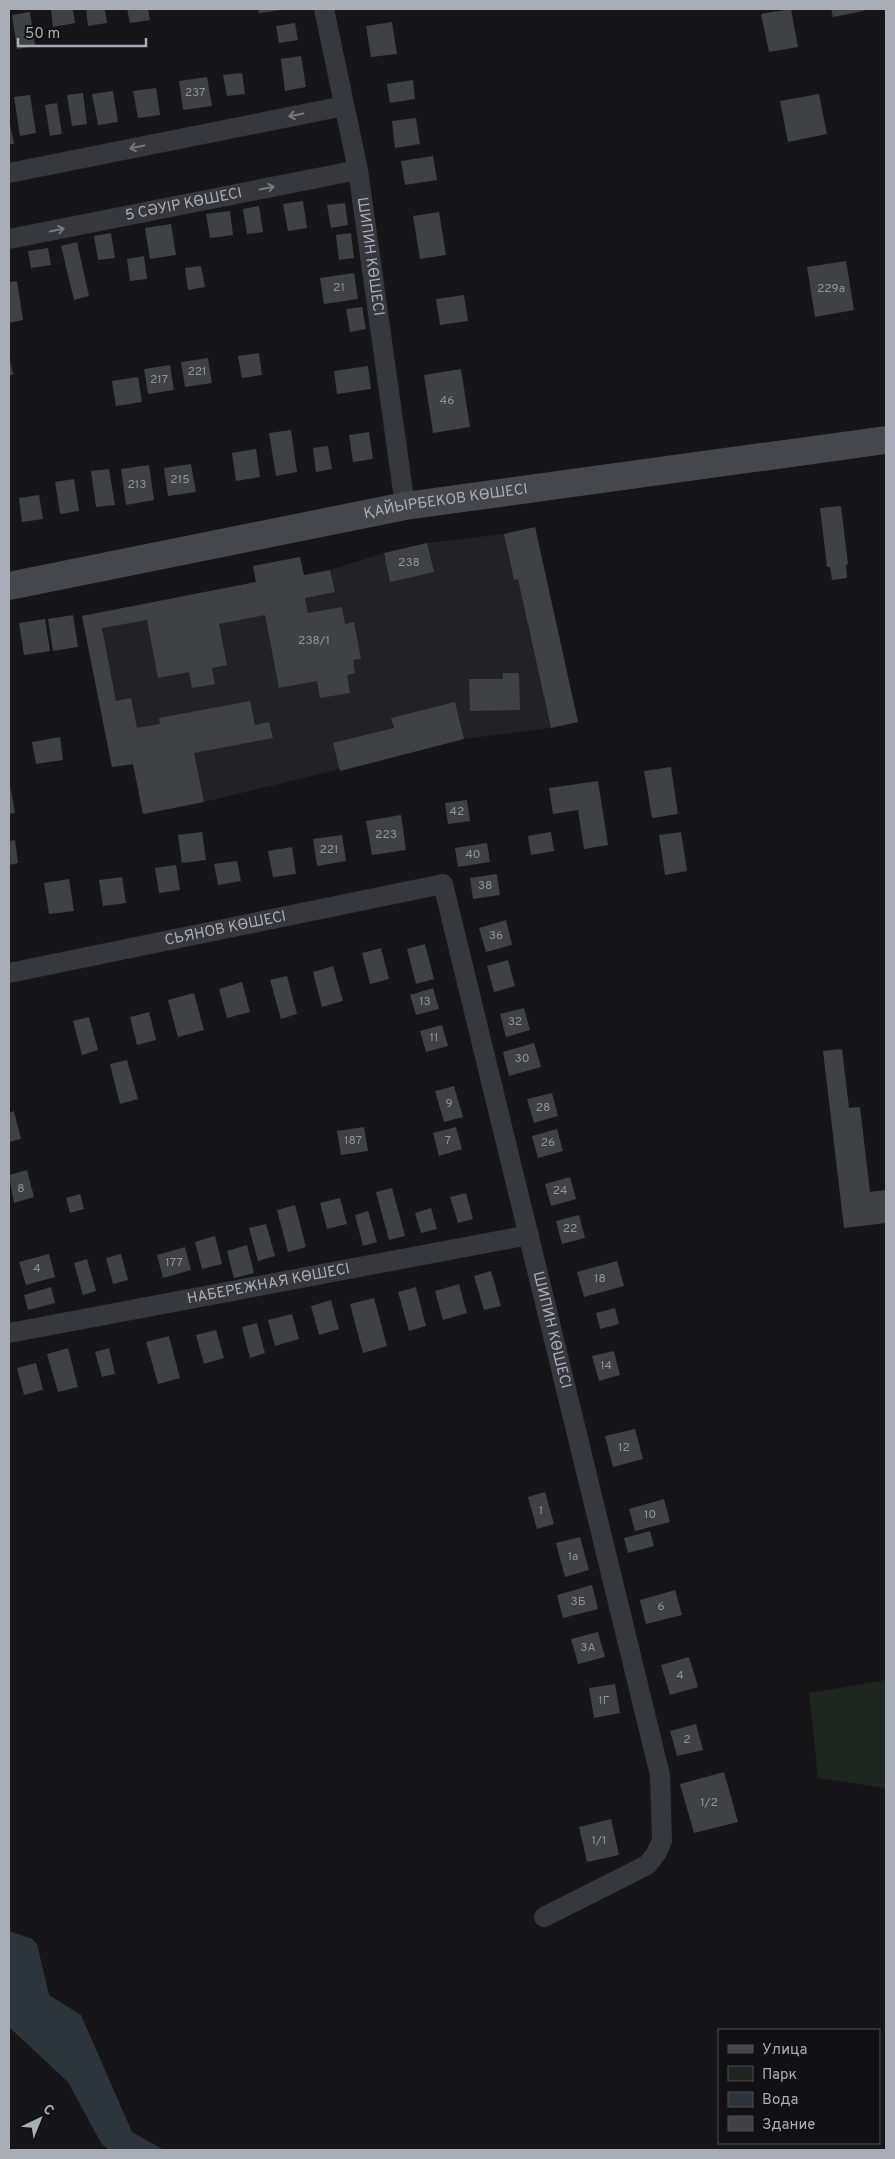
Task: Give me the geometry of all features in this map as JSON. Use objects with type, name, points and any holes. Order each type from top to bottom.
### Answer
[{"type":"main road","name":"ҚАЙЫРБЕКОВ КӨШЕСІ","points":[[9,586],[405,506],[886,440]]},
{"type":"street","name":"ШИПИН КӨШЕСІ","points":[[324,9],[358,170],[405,506]]},
{"type":"street","points":[[9,172],[344,106]]},
{"type":"street","name":"5 СӘУІР КӨШЕСІ","points":[[9,239],[358,170]]},
{"type":"street","name":"ШИПИН КӨШЕСІ","points":[[443,884],[660,1775],[662,1841],[656,1854],[647,1865],[544,1917]]},
{"type":"street","name":"СЬЯНОВ КӨШЕСІ","points":[[9,973],[443,884]]},
{"type":"street","name":"НАБЕРЕЖНАЯ КӨШЕСІ","points":[[9,1333],[528,1235]]},
{"type":"shaded area","points":[[535,527],[578,722],[551,728],[464,739],[204,802],[143,814],[133,764],[112,767],[82,616],[256,582],[253,566],[300,557],[304,575],[330,570],[384,553],[427,543],[504,534]]},
{"type":"green space","points":[[886,1680],[886,1788],[818,1778],[809,1693]]},
{"type":"water","points":[[9,1931],[32,1939],[37,1944],[49,1995],[81,2015],[132,2132],[164,2150],[109,2150],[101,2143],[68,2082],[9,2027]]},
{"type":"building","points":[[51,9],[73,9],[75,23],[53,27]]},
{"type":"building","points":[[86,9],[105,9],[107,23],[88,26]]},
{"type":"building","points":[[127,9],[148,9],[150,20],[130,23]]},
{"type":"building","points":[[258,9],[282,9],[282,10],[259,13]]},
{"type":"building","points":[[791,9],[798,47],[769,52],[761,14]]},
{"type":"building","points":[[831,9],[863,9],[864,11],[833,17]]},
{"type":"building","points":[[30,12],[35,46],[17,49],[12,15]]},
{"type":"building","points":[[392,22],[397,54],[371,57],[366,26]]},
{"type":"building","points":[[295,23],[298,40],[279,43],[276,26]]},
{"type":"building","points":[[301,56],[306,87],[285,91],[281,59]]},
{"type":"building","points":[[242,73],[245,94],[227,96],[223,75]]},
{"type":"building","points":[[207,77],[212,106],[183,110],[179,81]]},
{"type":"building","points":[[413,80],[415,99],[390,103],[387,84]]},
{"type":"building","points":[[156,88],[160,115],[138,118],[133,91]]},
{"type":"building","points":[[113,91],[118,122],[98,125],[92,94]]},
{"type":"building","points":[[83,93],[87,124],[72,126],[67,95]]},
{"type":"building","points":[[819,94],[827,134],[788,142],[780,101]]},
{"type":"building","points":[[30,95],[36,133],[20,136],[14,97]]},
{"type":"building","points":[[57,103],[62,134],[50,136],[45,105]]},
{"type":"building","points":[[416,118],[420,144],[395,148],[392,121]]},
{"type":"building","points":[[9,119],[14,144],[9,144]]},
{"type":"building","points":[[433,156],[437,180],[405,185],[401,161]]},
{"type":"building","points":[[303,201],[307,228],[288,231],[283,204]]},
{"type":"building","points":[[345,203],[348,225],[331,228],[327,205]]},
{"type":"building","points":[[259,206],[263,232],[247,234],[243,209]]},
{"type":"building","points":[[230,211],[233,235],[210,238],[206,214]]},
{"type":"building","points":[[439,212],[446,255],[420,259],[413,216]]},
{"type":"building","points":[[171,224],[176,255],[150,259],[145,228]]},
{"type":"building","points":[[111,233],[115,258],[98,260],[94,236]]},
{"type":"building","points":[[351,233],[354,258],[339,260],[336,235]]},
{"type":"building","points":[[77,242],[89,296],[74,300],[61,246]]},
{"type":"building","points":[[48,248],[51,265],[31,268],[28,251]]},
{"type":"building","points":[[144,256],[147,279],[130,281],[127,259]]},
{"type":"building","points":[[846,261],[854,310],[815,317],[807,267]]},
{"type":"building","points":[[201,266],[205,287],[188,290],[185,268]]},
{"type":"building","points":[[354,273],[358,299],[324,304],[320,278]]},
{"type":"building","points":[[17,281],[23,320],[9,323],[9,282]]},
{"type":"building","points":[[464,295],[468,321],[440,325],[436,299]]},
{"type":"building","points":[[362,307],[366,329],[350,332],[346,309]]},
{"type":"building","points":[[259,353],[262,375],[242,378],[238,356]]},
{"type":"building","points":[[9,354],[13,375],[9,375]]},
{"type":"building","points":[[208,358],[212,383],[185,387],[181,362]]},
{"type":"building","points":[[170,365],[174,390],[148,394],[144,369]]},
{"type":"building","points":[[368,366],[371,389],[337,394],[334,371]]},
{"type":"building","points":[[461,369],[470,427],[433,433],[424,375]]},
{"type":"building","points":[[138,377],[142,402],[116,406],[112,381]]},
{"type":"building","points":[[291,430],[297,472],[276,476],[269,433]]},
{"type":"building","points":[[369,432],[373,459],[353,462],[349,435]]},
{"type":"building","points":[[328,446],[332,469],[316,472],[313,448]]},
{"type":"building","points":[[256,449],[260,477],[236,481],[232,453]]},
{"type":"building","points":[[191,464],[196,492],[168,496],[164,468]]},
{"type":"building","points":[[149,465],[154,500],[126,505],[121,469]]},
{"type":"building","points":[[109,469],[115,505],[96,507],[91,471]]},
{"type":"building","points":[[74,479],[79,511],[60,514],[55,482]]},
{"type":"building","points":[[39,495],[43,519],[22,522],[19,498]]},
{"type":"building","points":[[841,506],[848,564],[846,565],[847,578],[832,580],[830,567],[827,567],[820,508]]},
{"type":"building","points":[[535,527],[578,722],[551,728],[518,579],[514,580],[504,534]]},
{"type":"building","points":[[427,543],[434,572],[390,582],[384,553]]},
{"type":"building","points":[[300,557],[304,575],[330,570],[335,592],[305,598],[308,613],[342,607],[345,624],[354,622],[361,659],[353,660],[355,673],[347,675],[350,693],[320,698],[317,681],[279,688],[265,615],[219,624],[227,665],[212,668],[215,684],[192,688],[189,672],[158,678],[147,620],[102,628],[116,701],[131,698],[137,728],[160,724],[159,718],[250,701],[255,725],[269,722],[273,738],[194,753],[204,802],[143,814],[133,764],[112,767],[82,616],[256,582],[253,566]]},
{"type":"building","points":[[73,615],[78,647],[53,651],[48,619]]},
{"type":"building","points":[[45,619],[50,651],[24,655],[19,623]]},
{"type":"building","points":[[503,673],[519,673],[520,710],[470,711],[469,679],[503,679]]},
{"type":"building","points":[[455,702],[464,739],[340,771],[333,743],[394,728],[391,718]]},
{"type":"building","points":[[60,737],[63,760],[36,764],[32,742]]},
{"type":"building","points":[[671,767],[678,814],[652,818],[644,771]]},
{"type":"building","points":[[9,779],[15,813],[9,814]]},
{"type":"building","points":[[598,781],[608,845],[584,849],[578,810],[553,814],[549,788]]},
{"type":"building","points":[[467,800],[470,821],[448,824],[445,803]]},
{"type":"building","points":[[401,815],[406,850],[372,855],[366,821]]},
{"type":"building","points":[[202,832],[206,860],[182,863],[178,835]]},
{"type":"building","points":[[551,832],[554,851],[531,855],[528,836]]},
{"type":"building","points":[[681,832],[687,871],[665,875],[659,835]]},
{"type":"building","points":[[342,835],[346,861],[317,866],[313,839]]},
{"type":"building","points":[[15,840],[18,863],[9,865],[9,841]]},
{"type":"building","points":[[487,843],[490,862],[458,867],[455,848]]},
{"type":"building","points":[[292,847],[296,874],[273,877],[268,851]]},
{"type":"building","points":[[237,861],[241,881],[218,885],[214,864]]},
{"type":"building","points":[[176,865],[180,890],[159,893],[155,868]]},
{"type":"building","points":[[497,874],[500,895],[473,899],[470,878]]},
{"type":"building","points":[[122,877],[126,903],[103,906],[99,880]]},
{"type":"building","points":[[69,879],[74,911],[49,914],[44,883]]},
{"type":"building","points":[[506,920],[512,945],[486,952],[479,928]]},
{"type":"building","points":[[425,944],[434,979],[416,984],[407,949]]},
{"type":"building","points":[[381,948],[389,979],[370,984],[362,953]]},
{"type":"building","points":[[508,960],[515,986],[494,992],[487,966]]},
{"type":"building","points":[[333,966],[343,1001],[322,1007],[313,972]]},
{"type":"building","points":[[287,976],[297,1014],[281,1019],[270,980]]},
{"type":"building","points":[[242,982],[250,1012],[227,1018],[219,989]]},
{"type":"building","points":[[433,988],[439,1009],[416,1015],[410,995]]},
{"type":"building","points":[[194,993],[204,1030],[178,1037],[168,1000]]},
{"type":"building","points":[[524,1008],[530,1030],[506,1037],[500,1014]]},
{"type":"building","points":[[149,1012],[156,1040],[137,1045],[130,1017]]},
{"type":"building","points":[[89,1017],[98,1050],[82,1055],[73,1021]]},
{"type":"building","points":[[442,1025],[448,1046],[426,1052],[420,1031]]},
{"type":"building","points":[[534,1043],[541,1067],[509,1076],[503,1052]]},
{"type":"building","points":[[842,1049],[849,1108],[860,1107],[870,1192],[886,1190],[886,1223],[844,1228],[823,1051]]},
{"type":"building","points":[[127,1060],[138,1099],[120,1104],[110,1064]]},
{"type":"building","points":[[454,1086],[463,1117],[444,1122],[435,1091]]},
{"type":"building","points":[[552,1093],[558,1116],[534,1123],[527,1099]]},
{"type":"building","points":[[14,1111],[21,1139],[9,1142],[9,1113]]},
{"type":"building","points":[[364,1127],[368,1151],[341,1155],[337,1131]]},
{"type":"building","points":[[456,1127],[462,1149],[439,1156],[433,1133]]},
{"type":"building","points":[[557,1129],[563,1151],[538,1158],[532,1136]]},
{"type":"building","points":[[27,1170],[34,1197],[14,1203],[9,1175]]},
{"type":"building","points":[[570,1177],[576,1199],[551,1206],[545,1184]]},
{"type":"building","points":[[392,1188],[405,1236],[389,1240],[376,1192]]},
{"type":"building","points":[[466,1193],[473,1219],[458,1223],[450,1197]]},
{"type":"building","points":[[80,1194],[84,1209],[70,1213],[66,1198]]},
{"type":"building","points":[[340,1198],[347,1224],[327,1229],[320,1203]]},
{"type":"building","points":[[295,1205],[306,1247],[288,1252],[277,1210]]},
{"type":"building","points":[[431,1208],[437,1229],[421,1233],[415,1213]]},
{"type":"building","points":[[368,1211],[377,1242],[363,1246],[355,1215]]},
{"type":"building","points":[[579,1215],[585,1238],[562,1244],[556,1221]]},
{"type":"building","points":[[266,1224],[275,1256],[258,1261],[249,1228]]},
{"type":"building","points":[[215,1236],[222,1264],[202,1269],[195,1242]]},
{"type":"building","points":[[247,1245],[254,1273],[234,1278],[227,1251]]},
{"type":"building","points":[[185,1247],[191,1270],[163,1278],[157,1255]]},
{"type":"building","points":[[49,1254],[55,1277],[26,1285],[19,1262]]},
{"type":"building","points":[[121,1254],[128,1280],[113,1284],[106,1258]]},
{"type":"building","points":[[87,1259],[96,1291],[83,1295],[74,1263]]},
{"type":"building","points":[[617,1261],[624,1286],[584,1297],[577,1272]]},
{"type":"building","points":[[491,1271],[501,1306],[484,1310],[474,1276]]},
{"type":"building","points":[[459,1284],[467,1313],[443,1320],[435,1291]]},
{"type":"building","points":[[51,1287],[55,1303],[28,1310],[24,1295]]},
{"type":"building","points":[[416,1287],[426,1326],[409,1331],[398,1292]]},
{"type":"building","points":[[374,1298],[387,1346],[363,1353],[350,1304]]},
{"type":"building","points":[[331,1300],[339,1329],[319,1335],[311,1306]]},
{"type":"building","points":[[615,1308],[619,1324],[600,1329],[596,1313]]},
{"type":"building","points":[[292,1314],[299,1339],[275,1346],[268,1320]]},
{"type":"building","points":[[257,1323],[265,1353],[250,1358],[242,1327]]},
{"type":"building","points":[[216,1330],[224,1358],[204,1364],[196,1335]]},
{"type":"building","points":[[169,1336],[180,1378],[158,1384],[146,1342]]},
{"type":"building","points":[[68,1348],[78,1387],[58,1392],[47,1354]]},
{"type":"building","points":[[109,1348],[115,1374],[102,1377],[95,1352]]},
{"type":"building","points":[[614,1351],[620,1375],[599,1381],[592,1356]]},
{"type":"building","points":[[36,1363],[43,1390],[24,1395],[17,1368]]},
{"type":"building","points":[[635,1429],[643,1459],[613,1467],[605,1436]]},
{"type":"building","points":[[545,1492],[554,1524],[537,1529],[528,1497]]},
{"type":"building","points":[[664,1499],[670,1522],[635,1531],[629,1509]]},
{"type":"building","points":[[650,1531],[654,1546],[628,1553],[624,1538]]},
{"type":"building","points":[[580,1537],[589,1570],[565,1577],[556,1543]]},
{"type":"building","points":[[592,1585],[598,1609],[563,1618],[557,1595]]},
{"type":"building","points":[[675,1590],[682,1615],[646,1624],[640,1600]]},
{"type":"building","points":[[598,1632],[605,1657],[578,1664],[571,1639]]},
{"type":"building","points":[[689,1657],[698,1687],[670,1695],[661,1665]]},
{"type":"building","points":[[615,1684],[620,1713],[594,1718],[589,1688]]},
{"type":"building","points":[[696,1724],[703,1750],[677,1756],[670,1731]]},
{"type":"building","points":[[724,1772],[738,1822],[694,1833],[680,1784]]},
{"type":"building","points":[[611,1819],[619,1855],[587,1862],[579,1827]]}]
